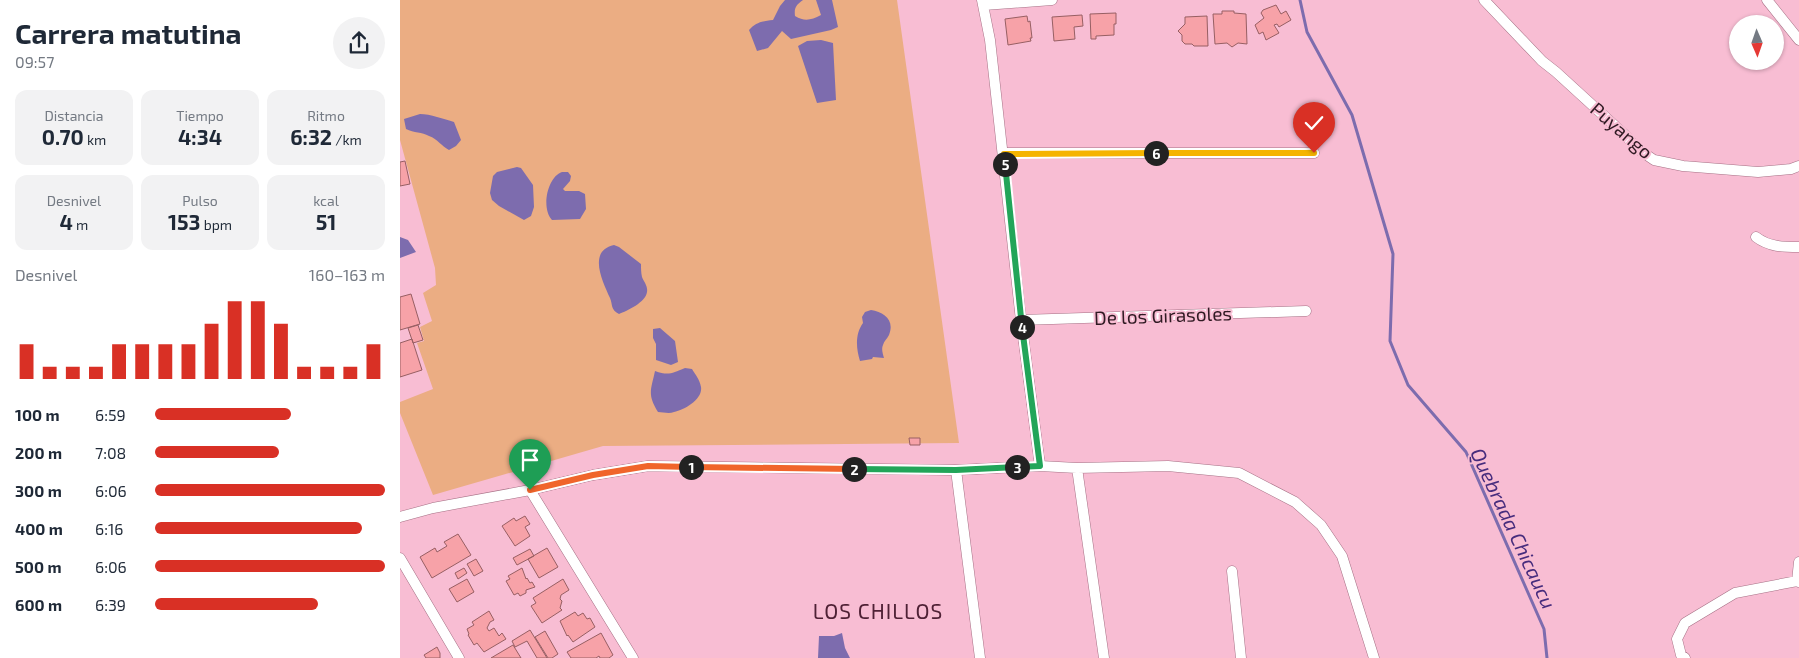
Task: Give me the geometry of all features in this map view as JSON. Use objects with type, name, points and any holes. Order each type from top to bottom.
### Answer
[{"type":"street","points":[[1040,466],[1021,320],[990,40],[983,3],[1052,0]]},
{"type":"street","name":"Puyango","points":[[1484,0],[1542,61],[1625,135],[1638,149],[1654,160],[1683,166],[1758,172],[1791,169],[1799,166]]},
{"type":"street","points":[[1767,0],[1799,40]]},
{"type":"street","points":[[1004,154],[1314,153]]},
{"type":"street","points":[[1756,237],[1763,242],[1776,246],[1799,247]]},
{"type":"street","name":"De los Girasoles","points":[[1021,320],[1306,311]]},
{"type":"street","points":[[400,518],[433,508],[530,490],[593,475],[648,466],[956,470],[1040,466],[1077,468],[1168,466],[1239,473],[1296,502],[1321,525],[1342,556],[1374,658]]},
{"type":"street","points":[[1077,468],[1104,658]]},
{"type":"street","points":[[956,470],[980,658]]},
{"type":"street","points":[[530,490],[632,658]]},
{"type":"street","points":[[400,558],[459,658]]},
{"type":"street","points":[[1685,658],[1680,654],[1677,639],[1686,624],[1735,593],[1798,581],[1799,562]]},
{"type":"street","points":[[1232,571],[1241,658]]},
{"type":"shaded area","points":[[400,0],[897,0],[959,443],[603,446],[433,495],[400,413],[400,402],[433,389],[417,343],[424,341],[420,327],[432,321],[423,293],[436,285],[435,268],[400,140]]},
{"type":"shaded area","points":[[785,0],[803,0],[796,7],[795,16],[805,20],[821,15],[816,0],[832,0],[838,27],[791,39],[782,31],[768,48],[757,51],[749,30],[760,22],[773,20]]},
{"type":"shaded area","points":[[821,40],[833,43],[836,100],[817,103],[798,46],[807,41]]},
{"type":"shaded area","points":[[420,114],[454,122],[461,140],[449,150],[432,137],[406,129],[404,119]]},
{"type":"shaded area","points":[[517,167],[521,168],[533,185],[534,207],[531,216],[524,220],[499,206],[492,200],[490,193],[493,176],[497,172]]},
{"type":"shaded area","points":[[562,172],[568,172],[571,176],[570,181],[563,189],[565,191],[579,191],[585,194],[586,209],[580,219],[552,220],[549,215],[546,201],[549,186],[557,175]]},
{"type":"shaded area","points":[[400,237],[408,240],[416,252],[400,258]]},
{"type":"shaded area","points":[[614,245],[641,264],[642,277],[647,290],[646,296],[640,303],[619,314],[613,309],[599,268],[601,254],[606,248]]},
{"type":"shaded area","points":[[871,310],[887,318],[891,325],[889,335],[882,347],[884,358],[873,357],[872,359],[860,361],[857,336],[863,323],[862,317],[865,312]]},
{"type":"shaded area","points":[[660,328],[675,341],[678,362],[671,365],[656,360],[656,344],[653,338],[653,329]]},
{"type":"shaded area","points":[[685,368],[692,369],[699,380],[701,391],[699,396],[688,406],[678,411],[670,413],[658,412],[651,396],[655,371],[667,374]]},
{"type":"shaded area","points":[[842,633],[845,648],[850,658],[818,658],[819,636],[834,636]]},
{"type":"building","points":[[1276,5],[1281,14],[1286,11],[1291,20],[1279,27],[1277,24],[1274,25],[1279,33],[1266,40],[1263,32],[1259,34],[1255,25],[1264,18],[1261,13],[1263,10]]},
{"type":"building","points":[[1222,11],[1246,14],[1247,44],[1238,43],[1232,47],[1227,43],[1215,44],[1213,14],[1222,14]]},
{"type":"building","points":[[1116,13],[1114,35],[1096,36],[1096,39],[1091,39],[1090,14]]},
{"type":"building","points":[[1082,15],[1083,26],[1074,27],[1075,39],[1054,41],[1052,17]]},
{"type":"building","points":[[1027,16],[1028,22],[1030,21],[1031,41],[1008,45],[1005,19]]},
{"type":"building","points":[[1207,16],[1208,46],[1185,44],[1182,41],[1182,35],[1178,31],[1185,24],[1185,17]]},
{"type":"building","points":[[405,161],[410,184],[400,186],[400,162]]},
{"type":"building","points":[[411,294],[420,324],[400,330],[400,297]]},
{"type":"building","points":[[418,325],[423,340],[413,343],[408,328]]},
{"type":"building","points":[[412,339],[422,370],[400,377],[400,343]]},
{"type":"building","points":[[909,438],[920,438],[920,445],[910,445]]},
{"type":"building","points":[[525,516],[530,524],[525,527],[530,536],[515,546],[502,526],[514,518],[516,521]]},
{"type":"building","points":[[458,534],[471,555],[432,578],[420,557],[435,548],[437,552],[447,546],[444,542]]},
{"type":"building","points":[[547,548],[558,567],[539,578],[528,559]]},
{"type":"building","points":[[530,549],[534,556],[517,565],[513,558]]},
{"type":"building","points":[[476,559],[483,571],[474,576],[467,564]]},
{"type":"building","points":[[464,568],[467,573],[458,579],[455,573]]},
{"type":"building","points":[[522,568],[526,579],[530,583],[532,582],[535,587],[526,590],[526,593],[520,596],[518,593],[514,595],[506,581],[510,579],[508,576]]},
{"type":"building","points":[[467,579],[474,592],[457,602],[449,589]]},
{"type":"building","points":[[563,579],[569,590],[561,595],[560,608],[562,610],[542,623],[531,606],[536,603],[533,598]]},
{"type":"building","points":[[489,611],[494,620],[490,622],[487,628],[489,631],[494,628],[499,636],[502,633],[506,639],[484,652],[477,643],[474,645],[467,629],[474,625],[472,622]]},
{"type":"building","points":[[575,612],[578,616],[583,613],[587,619],[590,618],[595,627],[573,642],[567,636],[560,621]]},
{"type":"building","points":[[530,630],[547,658],[537,658],[527,641],[515,647],[512,641]]},
{"type":"building","points":[[545,631],[558,654],[552,658],[548,658],[535,637]]},
{"type":"building","points":[[601,633],[613,655],[609,658],[600,658],[599,656],[596,658],[571,658],[567,652]]},
{"type":"building","points":[[513,645],[521,658],[491,658]]},
{"type":"building","points":[[437,647],[440,658],[426,658],[424,655]]},
{"type":"waterway","name":"Quebrada Chicaucu","points":[[1300,0],[1307,32],[1352,115],[1393,254],[1390,341],[1408,385],[1466,452],[1544,629],[1547,658]]},
{"type":"district","name":"LOS CHILLOS","points":[[878,610]]},
{"type":"route","points":[[530,490],[593,475],[648,466],[956,470],[1040,466],[1021,320],[1004,154],[1314,153]]}]
